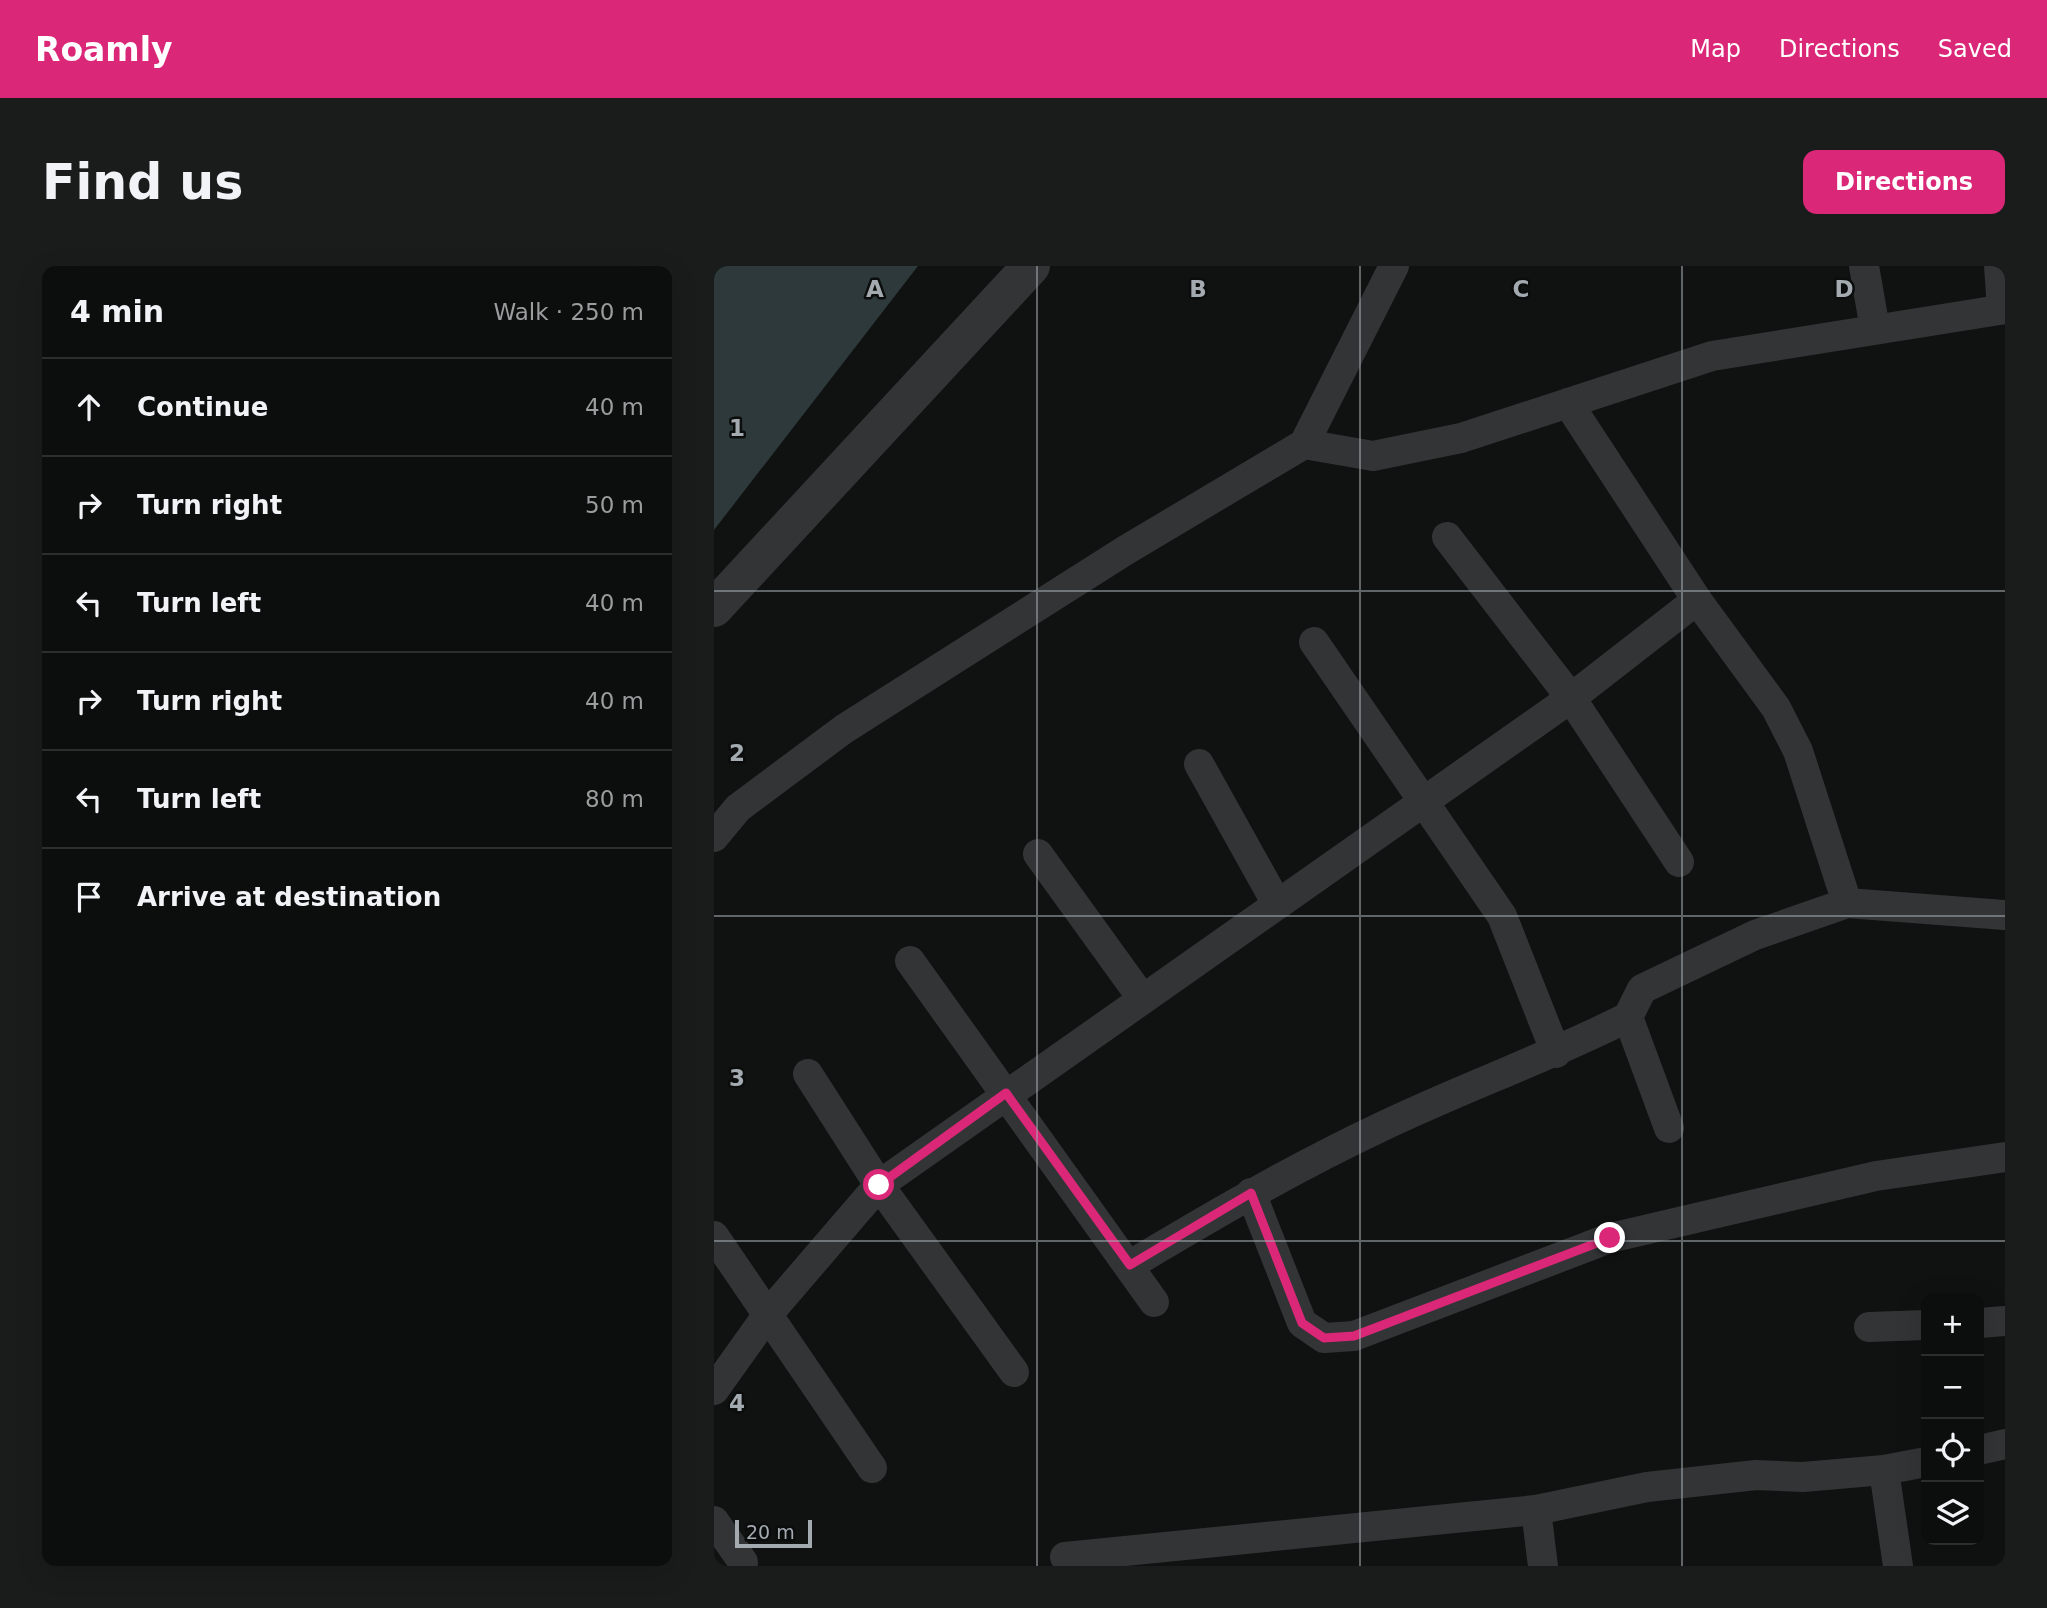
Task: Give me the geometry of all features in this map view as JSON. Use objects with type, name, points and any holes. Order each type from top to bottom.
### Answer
[{"type":"street","points":[[714,608],[1031,266]]},
{"type":"street","points":[[714,837],[738,808],[844,729],[1126,550],[1304,444],[1394,266]]},
{"type":"street","points":[[1864,266],[1875,329]]},
{"type":"street","points":[[1304,444],[1373,456],[1461,438],[1712,356],[2003,309],[1999,266]]},
{"type":"street","points":[[1568,403],[1697,600],[1776,708],[1798,751],[1847,903]]},
{"type":"street","points":[[1447,537],[1571,698],[1679,862]]},
{"type":"street","points":[[714,1390],[769,1313],[879,1185],[1006,1093],[1571,698],[1697,600]]},
{"type":"street","points":[[1314,642],[1502,916],[1556,1053]]},
{"type":"street","points":[[1199,764],[1277,904]]},
{"type":"street","points":[[1038,854],[1142,998]]},
{"type":"street","points":[[1130,1265],[1251,1193],[1382,1126],[1556,1053],[1628,1017],[1642,989],[1755,934],[1847,903],[2005,915]]},
{"type":"street","points":[[910,961],[1154,1302]]},
{"type":"street","points":[[1628,1017],[1669,1128]]},
{"type":"street","points":[[808,1074],[879,1185],[1014,1372]]},
{"type":"street","points":[[1251,1193],[1302,1323],[1324,1338],[1354,1336],[1610,1238],[1876,1176],[2005,1157]]},
{"type":"street","points":[[714,1236],[873,1468]]},
{"type":"street","points":[[1984,1323],[2005,1321]]},
{"type":"street","points":[[1869,1327],[1921,1325]]},
{"type":"street","points":[[1984,1449],[2005,1444]]},
{"type":"street","points":[[1065,1557],[1536,1510],[1647,1487],[1756,1475],[1803,1477],[1884,1470],[1921,1463]]},
{"type":"street","points":[[1884,1470],[1898,1566]]},
{"type":"street","points":[[1536,1510],[1543,1566]]},
{"type":"street","points":[[714,1521],[743,1562]]},
{"type":"shaded area","points":[[714,266],[918,266],[714,530]]},
{"type":"route","points":[[879,1185],[1006,1093],[1130,1265],[1251,1193],[1302,1323],[1324,1338],[1354,1336],[1610,1238]]}]
